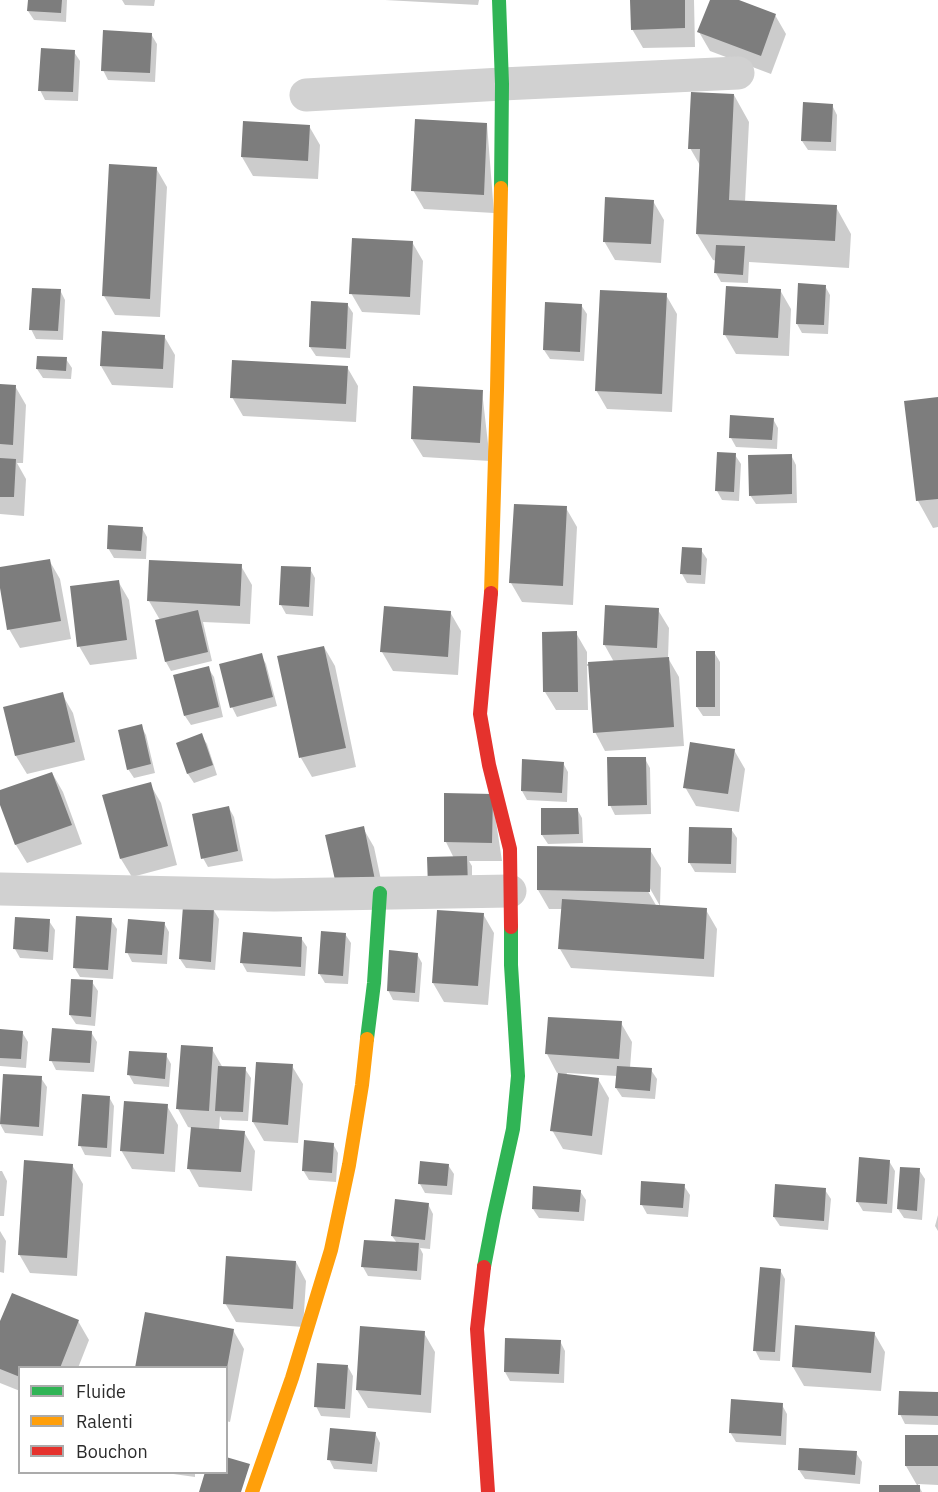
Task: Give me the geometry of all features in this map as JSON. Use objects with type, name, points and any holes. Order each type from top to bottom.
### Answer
[{"type":"street","points":[[488,1492],[477,1329],[483,1274],[513,1129],[518,1076],[511,965],[510,849],[489,765],[480,714],[491,592],[500,262],[499,0]]},
{"type":"street","points":[[306,95],[738,73]]},
{"type":"street","points":[[0,889],[274,895],[510,891]]},
{"type":"street","points":[[252,1492],[292,1378],[331,1250],[349,1165],[362,1085],[374,983],[380,893]]},
{"type":"building","points":[[28,0],[62,0],[61,13],[27,11]]},
{"type":"building","points":[[630,0],[685,0],[685,28],[631,30]]},
{"type":"building","points":[[710,0],[739,0],[776,14],[761,56],[697,32]]},
{"type":"building","points":[[103,30],[152,33],[150,73],[101,71]]},
{"type":"building","points":[[41,48],[75,50],[73,92],[38,91]]},
{"type":"building","points":[[691,92],[734,94],[729,200],[837,205],[835,241],[696,234],[700,149],[688,149]]},
{"type":"building","points":[[803,102],[833,104],[831,142],[801,141]]},
{"type":"building","points":[[415,119],[487,123],[484,195],[411,191]]},
{"type":"building","points":[[243,121],[310,125],[308,161],[241,157]]},
{"type":"building","points":[[109,164],[157,167],[150,299],[102,296]]},
{"type":"building","points":[[605,197],[654,200],[651,244],[603,242]]},
{"type":"building","points":[[352,238],[413,241],[410,297],[349,294]]},
{"type":"building","points":[[716,245],[745,246],[743,275],[714,273]]},
{"type":"building","points":[[798,283],[826,285],[824,325],[796,324]]},
{"type":"building","points":[[726,286],[781,289],[778,338],[723,335]]},
{"type":"building","points":[[32,288],[61,289],[58,331],[29,330]]},
{"type":"building","points":[[600,290],[667,293],[662,394],[595,391]]},
{"type":"building","points":[[311,301],[348,303],[346,349],[309,347]]},
{"type":"building","points":[[545,302],[582,304],[580,352],[543,350]]},
{"type":"building","points":[[102,331],[165,335],[163,369],[100,366]]},
{"type":"building","points":[[37,356],[67,357],[66,371],[36,369]]},
{"type":"building","points":[[232,360],[348,366],[346,404],[230,398]]},
{"type":"building","points":[[0,384],[16,385],[13,445],[0,444]]},
{"type":"building","points":[[413,386],[483,390],[480,443],[411,439]]},
{"type":"building","points":[[938,397],[938,499],[916,501],[904,401]]},
{"type":"building","points":[[730,415],[774,418],[772,440],[729,438]]},
{"type":"building","points":[[717,452],[736,453],[734,492],[715,491]]},
{"type":"building","points":[[792,454],[792,494],[749,496],[748,455]]},
{"type":"building","points":[[0,458],[16,459],[14,497],[0,497]]},
{"type":"building","points":[[514,504],[567,506],[563,586],[509,583]]},
{"type":"building","points":[[108,525],[143,527],[141,551],[107,549]]},
{"type":"building","points":[[682,547],[702,548],[701,575],[680,574]]},
{"type":"building","points":[[50,559],[61,621],[7,630],[0,588],[0,567]]},
{"type":"building","points":[[149,560],[242,564],[240,606],[147,601]]},
{"type":"building","points":[[281,566],[311,567],[309,607],[279,605]]},
{"type":"building","points":[[119,580],[127,640],[77,647],[70,586]]},
{"type":"building","points":[[605,605],[659,608],[657,648],[603,645]]},
{"type":"building","points":[[384,606],[451,611],[448,657],[380,652]]},
{"type":"building","points":[[198,610],[208,652],[165,662],[155,620]]},
{"type":"building","points":[[577,631],[578,692],[543,692],[542,632]]},
{"type":"building","points":[[324,646],[346,748],[299,758],[277,656]]},
{"type":"building","points":[[696,651],[715,651],[715,707],[696,707]]},
{"type":"building","points":[[262,653],[273,697],[230,708],[219,664]]},
{"type":"building","points":[[669,657],[674,727],[593,733],[588,662]]},
{"type":"building","points":[[209,666],[219,707],[184,716],[173,675]]},
{"type":"building","points":[[63,692],[75,742],[15,756],[3,707]]},
{"type":"building","points":[[142,724],[151,764],[127,770],[118,730]]},
{"type":"building","points":[[202,733],[213,765],[187,774],[176,743]]},
{"type":"building","points":[[690,742],[735,749],[728,794],[683,788]]},
{"type":"building","points":[[607,757],[646,757],[647,805],[608,806]]},
{"type":"building","points":[[522,759],[564,762],[562,793],[521,791]]},
{"type":"building","points":[[52,772],[72,825],[15,845],[0,805],[0,790]]},
{"type":"building","points":[[151,782],[168,846],[120,859],[102,795]]},
{"type":"building","points":[[444,793],[493,794],[492,843],[444,842]]},
{"type":"building","points":[[229,806],[238,851],[201,859],[192,814]]},
{"type":"building","points":[[541,808],[578,808],[579,834],[541,835]]},
{"type":"building","points":[[364,826],[375,880],[337,889],[325,835]]},
{"type":"building","points":[[689,827],[732,828],[731,864],[688,863]]},
{"type":"building","points":[[537,846],[651,848],[650,892],[537,890]]},
{"type":"building","points":[[467,856],[468,886],[428,887],[427,857]]},
{"type":"building","points":[[562,899],[707,908],[704,959],[558,949]]},
{"type":"building","points":[[183,906],[214,908],[211,962],[179,959]]},
{"type":"building","points":[[437,910],[484,913],[478,986],[432,983]]},
{"type":"building","points":[[76,916],[112,918],[108,970],[73,968]]},
{"type":"building","points":[[15,917],[50,919],[48,952],[13,949]]},
{"type":"building","points":[[128,919],[165,922],[162,955],[125,953]]},
{"type":"building","points":[[321,931],[346,933],[343,976],[318,974]]},
{"type":"building","points":[[243,932],[302,937],[301,967],[240,963]]},
{"type":"building","points":[[389,950],[418,953],[415,993],[387,991]]},
{"type":"building","points":[[71,979],[93,980],[91,1017],[69,1015]]},
{"type":"building","points":[[548,1017],[622,1021],[619,1059],[545,1054]]},
{"type":"building","points":[[52,1028],[92,1031],[90,1063],[49,1061]]},
{"type":"building","points":[[0,1029],[23,1031],[21,1059],[0,1058]]},
{"type":"building","points":[[181,1045],[213,1047],[209,1111],[176,1109]]},
{"type":"building","points":[[129,1051],[167,1053],[165,1079],[127,1075]]},
{"type":"building","points":[[256,1062],[293,1064],[288,1125],[252,1122]]},
{"type":"building","points":[[218,1066],[246,1067],[243,1112],[215,1111]]},
{"type":"building","points":[[617,1066],[652,1068],[650,1091],[615,1088]]},
{"type":"building","points":[[558,1073],[599,1078],[592,1136],[550,1131]]},
{"type":"building","points":[[3,1074],[42,1076],[39,1127],[0,1124]]},
{"type":"building","points":[[82,1094],[110,1096],[107,1148],[78,1146]]},
{"type":"building","points":[[124,1101],[168,1104],[164,1154],[120,1151]]},
{"type":"building","points":[[191,1127],[245,1131],[241,1172],[187,1169]]},
{"type":"building","points":[[304,1140],[334,1143],[332,1173],[302,1171]]},
{"type":"building","points":[[859,1157],[890,1160],[887,1204],[856,1202]]},
{"type":"building","points":[[24,1160],[73,1164],[67,1258],[18,1255]]},
{"type":"building","points":[[420,1161],[449,1164],[447,1186],[418,1184]]},
{"type":"building","points":[[900,1167],[920,1168],[917,1211],[897,1209]]},
{"type":"building","points":[[641,1181],[685,1184],[683,1208],[640,1205]]},
{"type":"building","points":[[775,1184],[826,1188],[824,1221],[773,1217]]},
{"type":"building","points":[[533,1186],[581,1190],[579,1212],[532,1209]]},
{"type":"building","points":[[395,1199],[429,1203],[425,1240],[391,1236]]},
{"type":"building","points":[[364,1240],[419,1243],[417,1271],[361,1267]]},
{"type":"building","points":[[226,1256],[296,1261],[293,1309],[223,1304]]},
{"type":"building","points":[[760,1267],[781,1269],[775,1352],[753,1351]]},
{"type":"building","points":[[12,1293],[79,1320],[61,1366],[18,1366],[18,1376],[0,1369],[0,1321]]},
{"type":"building","points":[[145,1312],[234,1329],[227,1366],[135,1366]]},
{"type":"building","points":[[795,1325],[875,1332],[871,1373],[792,1367]]},
{"type":"building","points":[[360,1326],[425,1331],[421,1395],[356,1390]]},
{"type":"building","points":[[505,1338],[561,1340],[559,1374],[504,1372]]},
{"type":"building","points":[[317,1363],[348,1365],[345,1409],[314,1407]]},
{"type":"building","points":[[899,1391],[938,1392],[938,1416],[898,1415]]},
{"type":"building","points":[[731,1399],[783,1403],[781,1436],[729,1433]]},
{"type":"building","points":[[330,1428],[376,1432],[372,1464],[327,1460]]},
{"type":"building","points":[[905,1435],[938,1435],[938,1466],[905,1466]]},
{"type":"building","points":[[799,1448],[857,1451],[855,1475],[798,1470]]},
{"type":"building","points":[[228,1458],[250,1464],[241,1492],[199,1492],[204,1474],[228,1474]]},
{"type":"building","points":[[879,1485],[920,1485],[920,1492],[879,1492]]},
{"type":"traffic: fast","points":[[499,0],[502,84],[501,188]]},
{"type":"traffic: fast","points":[[367,1039],[374,983],[380,893]]},
{"type":"traffic: fast","points":[[484,1267],[513,1129],[518,1076],[511,927]]},
{"type":"traffic: slow","points":[[491,593],[501,188]]},
{"type":"traffic: slow","points":[[252,1492],[292,1378],[331,1250],[349,1165],[367,1039]]},
{"type":"traffic: jam","points":[[491,593],[480,714],[489,765],[510,849],[511,927]]},
{"type":"traffic: jam","points":[[484,1267],[477,1329],[488,1492]]}]
